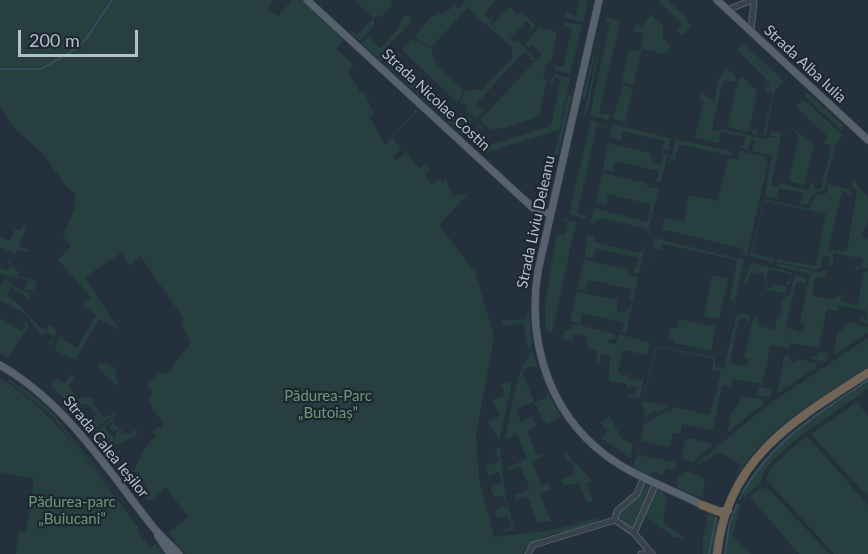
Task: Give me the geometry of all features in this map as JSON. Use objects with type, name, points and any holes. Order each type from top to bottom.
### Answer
[{"type":"highway","points":[[725,512],[756,460],[775,439],[868,373]]},
{"type":"highway","points":[[704,503],[718,507],[725,505],[739,477],[765,447],[803,417]]},
{"type":"highway","points":[[718,554],[728,519],[742,484],[767,450],[803,417]]},
{"type":"highway","points":[[718,554],[725,512],[742,476],[765,447]]},
{"type":"highway","points":[[704,503],[725,512]]},
{"type":"highway","points":[[704,503],[720,517],[718,554]]},
{"type":"main road","name":"Strada Nicolae Costin","points":[[307,0],[533,208],[550,214]]},
{"type":"main road","name":"Strada Liviu Deleanu","points":[[599,0],[538,271],[534,315],[538,350],[546,377],[561,406],[583,435],[609,457],[644,477],[704,503]]},
{"type":"main road","name":"Strada Alba Iulia","points":[[717,0],[868,140]]},
{"type":"main road","name":"Strada Calea Ieșilor","points":[[0,365],[36,389],[58,409],[156,531],[179,554]]},
{"type":"main road","name":"Strada Calea Ieșilor","points":[[156,531],[170,554]]},
{"type":"street","name":"Strada Alba Iulia","points":[[727,10],[753,0],[751,31]]},
{"type":"street","points":[[615,520],[617,511],[637,494],[644,477]]},
{"type":"street","points":[[634,533],[656,483]]},
{"type":"street","points":[[615,520],[634,533],[652,553]]},
{"type":"street","points":[[528,554],[533,545],[615,520]]},
{"type":"street","points":[[641,554],[652,553]]},
{"type":"green space","name":"Pădurea-Parc „Butoiaș”","points":[[0,0],[274,0],[268,8],[278,16],[292,0],[301,0],[344,40],[336,49],[354,65],[348,72],[360,92],[364,92],[374,114],[370,117],[385,145],[416,109],[417,111],[392,138],[402,149],[393,157],[396,161],[406,152],[420,169],[424,164],[430,170],[425,175],[432,185],[437,180],[443,182],[446,178],[452,196],[469,193],[439,225],[475,272],[494,336],[476,435],[479,479],[494,537],[554,530],[596,518],[603,522],[544,537],[529,546],[522,554],[185,554],[168,533],[188,517],[166,487],[150,501],[145,499],[146,484],[138,472],[133,472],[144,450],[156,435],[151,431],[157,430],[154,426],[161,428],[164,423],[151,408],[153,405],[148,400],[153,392],[146,384],[161,372],[166,374],[191,343],[181,322],[184,319],[140,256],[130,266],[121,253],[85,277],[117,327],[116,331],[114,326],[99,319],[76,360],[55,350],[58,338],[62,335],[64,340],[77,348],[96,315],[82,305],[91,297],[58,260],[71,246],[63,236],[74,209],[76,195],[65,185],[44,155],[13,127],[0,106]]},
{"type":"green space","points":[[354,0],[391,0],[393,4],[383,15],[374,18],[374,26],[360,41],[347,29],[357,35],[373,18]]},
{"type":"green space","points":[[466,0],[496,0],[484,14],[489,19],[493,17],[491,25],[510,7],[517,14],[522,12],[536,25],[531,31],[529,29],[531,26],[526,21],[510,38],[516,43],[518,40],[535,59],[530,61],[530,56],[524,52],[476,104],[482,110],[485,109],[477,119],[466,110],[468,107],[460,104],[465,90],[482,90],[512,58],[512,47],[467,8],[432,47],[419,41],[415,36],[430,18],[449,10],[453,4],[459,8]]},
{"type":"green space","points":[[579,0],[588,0],[583,22],[566,18],[566,12],[576,16]]},
{"type":"green space","points":[[657,0],[667,0],[688,19],[686,21],[691,26],[682,35],[676,30],[682,24]]},
{"type":"green space","points":[[646,11],[663,26],[663,38],[671,47],[664,54],[642,49],[633,85],[622,83],[629,49],[640,51],[644,34],[634,31],[637,23],[641,27],[650,16]]},
{"type":"green space","points":[[409,15],[413,21],[384,50],[387,55],[384,60],[381,61],[362,44],[375,28],[368,37],[381,48],[398,29],[403,17]]},
{"type":"green space","points":[[607,18],[620,21],[599,114],[610,114],[608,120],[590,115],[610,22],[606,21]]},
{"type":"green space","points":[[564,22],[582,25],[570,74],[553,69],[554,62],[556,66],[563,67],[572,28],[565,26],[562,29]]},
{"type":"green space","points":[[602,23],[585,99],[582,98]]},
{"type":"green space","points":[[604,24],[587,114],[584,114]]},
{"type":"green space","points":[[539,27],[557,32],[551,62],[547,61],[543,79],[547,80],[539,116],[505,128],[489,129],[480,120],[542,54],[532,45],[529,48],[525,44]]},
{"type":"green space","points":[[412,39],[432,49],[434,61],[463,90],[459,101],[457,102],[404,52],[402,49]]},
{"type":"green space","points":[[743,43],[784,81],[775,91],[765,136],[753,134],[751,130],[757,128],[756,134],[763,135],[773,93],[765,88],[770,83],[737,50]]},
{"type":"green space","points":[[396,52],[402,55],[400,57],[398,55],[393,60],[461,124],[466,115],[472,119],[462,135],[385,64]]},
{"type":"green space","points":[[727,69],[736,75],[735,82],[723,80],[712,130],[720,132],[721,129],[765,139],[778,136],[770,136],[772,131],[791,136],[781,135],[771,185],[779,187],[780,183],[808,191],[811,183],[814,183],[814,188],[821,189],[831,146],[823,142],[828,137],[796,107],[803,99],[843,135],[835,146],[824,190],[814,194],[807,205],[800,204],[804,193],[779,188],[777,199],[765,196],[772,156],[752,151],[755,140],[751,140],[748,150],[740,148],[740,145],[744,145],[746,137],[721,132],[719,140],[721,141],[718,143],[695,137],[704,101],[699,100],[701,93],[714,100],[718,83],[716,82]]},
{"type":"green space","points":[[554,74],[570,78],[559,130],[484,153],[468,137],[480,125],[485,130],[479,128],[474,134],[487,146],[551,126],[561,79],[554,77],[553,84],[550,83]]},
{"type":"green space","points":[[742,77],[756,90],[757,95],[749,130],[746,132],[727,126],[739,78]]},
{"type":"green space","points":[[623,85],[633,88],[625,122],[613,118]]},
{"type":"green space","points":[[807,92],[844,126],[841,130],[804,96]]},
{"type":"green space","points":[[568,96],[572,96],[558,155],[556,154],[556,165],[550,175],[556,146],[559,146],[557,145]]},
{"type":"green space","points":[[591,120],[607,127],[604,130],[605,127],[597,125],[577,214],[585,216],[587,212],[585,219],[569,214]]},
{"type":"green space","points":[[616,125],[670,138],[669,150],[662,150],[665,141],[622,131],[622,141],[610,136],[612,127]]},
{"type":"green space","points":[[791,126],[814,146],[804,185],[789,181],[799,136]]},
{"type":"green space","points":[[676,139],[734,152],[731,156],[679,144],[675,160],[671,159],[668,168]]},
{"type":"green space","points":[[608,143],[650,153],[653,163],[661,164],[663,153],[668,154],[660,183],[654,180],[658,179],[659,171],[615,161],[613,168],[615,172],[603,170]]},
{"type":"green space","points":[[740,151],[765,157],[768,162],[747,255],[743,254],[744,249],[662,229],[664,218],[684,222],[689,195],[718,201],[728,158],[738,160]]},
{"type":"green space","points":[[603,173],[646,183],[648,188],[659,187],[652,215],[647,212],[650,211],[651,204],[607,194],[607,205],[596,202]]},
{"type":"green space","points":[[854,181],[868,197],[868,220],[862,235],[868,239],[868,267],[855,270],[855,266],[861,267],[863,259],[834,253],[833,265],[829,265],[829,257],[823,256],[821,267],[816,270],[777,262],[778,259],[816,266],[826,214],[764,201],[752,253],[775,259],[774,262],[750,256],[764,199],[809,209],[815,196],[827,193],[828,184],[849,189],[852,195],[842,191],[828,250],[847,251],[857,191],[851,184]]},
{"type":"green space","points":[[594,208],[648,222],[649,215],[652,216],[648,232],[647,229],[606,219],[596,220],[593,224],[591,221]]},
{"type":"green space","points":[[561,219],[576,222],[552,333],[546,331],[545,305],[557,233],[565,235],[568,223]]},
{"type":"green space","points":[[21,227],[26,229],[19,246],[31,252],[17,251],[11,264],[8,262],[9,259],[12,260],[15,253],[0,247],[0,237],[10,241],[15,229],[21,231]]},
{"type":"green space","points":[[587,235],[594,237],[594,242],[639,253],[643,250],[646,241],[639,274],[633,273],[639,258],[595,248],[593,256],[595,258],[585,257]]},
{"type":"green space","points":[[654,238],[744,260],[724,350],[734,302],[730,300],[737,260],[663,244],[661,250],[654,248],[654,242],[646,273]]},
{"type":"green space","points":[[584,260],[628,269],[628,274],[638,277],[633,301],[628,300],[632,289],[588,280],[586,288],[588,291],[577,289]]},
{"type":"green space","points":[[0,262],[1,268],[7,271],[10,266],[18,271],[18,276],[37,281],[33,291],[24,289],[29,282],[26,280],[0,273]]},
{"type":"green space","points":[[751,263],[791,272],[792,273],[790,284],[788,285],[786,281],[789,282],[791,274],[769,269],[765,284],[764,274],[750,272],[748,283],[744,282]]},
{"type":"green space","points":[[777,263],[816,272],[827,270],[824,278],[815,277],[812,296],[833,300],[842,294],[840,301],[858,305],[863,274],[868,270],[868,324],[860,321],[861,318],[866,319],[867,311],[839,305],[838,311],[827,309],[818,352],[829,353],[826,362],[812,359],[812,356],[817,356],[818,348],[790,343],[789,349],[771,345],[761,388],[772,388],[771,397],[756,396],[761,384],[733,379],[731,387],[722,385],[713,430],[682,424],[681,434],[673,433],[670,447],[640,441],[644,425],[666,411],[671,412],[672,407],[710,415],[721,372],[712,370],[714,359],[657,347],[643,401],[668,406],[658,413],[657,410],[648,415],[646,419],[642,401],[656,346],[715,357],[715,367],[724,369],[736,316],[742,313],[749,316],[749,322],[747,323],[747,319],[739,318],[730,363],[747,367],[749,359],[744,358],[753,319],[756,316],[759,326],[774,330],[777,319],[780,319],[782,300],[790,294],[794,277],[797,274],[807,280],[804,287],[804,283],[796,282],[786,327],[803,333],[804,325],[800,322],[810,274],[777,266]]},
{"type":"green space","points":[[712,275],[728,279],[719,319],[704,316]]},
{"type":"green space","points":[[6,279],[9,284],[29,293],[29,299],[10,286],[7,296],[12,298],[40,327],[46,330],[50,325],[56,330],[52,346],[47,343],[50,343],[54,336],[45,332],[42,335],[29,320],[30,317],[0,300],[0,286]]},
{"type":"green space","points":[[773,284],[786,287],[787,294],[765,289],[765,286],[772,288]]},
{"type":"green space","points":[[577,292],[617,300],[617,310],[621,313],[629,310],[630,304],[632,305],[626,334],[621,331],[625,323],[581,313],[581,324],[570,321]]},
{"type":"green space","points":[[528,309],[532,349],[528,349],[523,322],[505,326],[501,321],[527,319]]},
{"type":"green space","points":[[0,318],[22,331],[26,325],[22,323],[25,321],[29,325],[8,358],[0,353]]},
{"type":"green space","points":[[679,319],[716,327],[711,351],[674,343],[674,339],[668,338],[671,327],[677,329]]},
{"type":"green space","points":[[848,322],[868,327],[868,333],[834,355],[837,335]]},
{"type":"green space","points":[[574,324],[615,334],[615,339],[609,339],[608,343],[616,344],[619,334],[649,342],[647,355],[623,350],[618,371],[622,376],[628,374],[628,379],[636,381],[638,377],[640,382],[644,378],[640,398],[628,397],[629,393],[633,396],[636,394],[637,387],[631,385],[629,390],[626,384],[609,380],[610,356],[601,354],[600,361],[606,364],[596,361],[597,351],[587,348],[587,337],[574,334],[572,341],[562,339],[565,330],[572,330]]},
{"type":"green space","points":[[868,338],[868,368],[812,403],[776,430],[746,462],[735,481],[741,465],[720,452],[691,468],[772,402]]},
{"type":"green space","points":[[533,352],[538,369],[532,366],[523,369],[522,372],[534,402],[516,409],[521,422],[532,417],[536,426],[527,431],[537,455],[542,453],[544,456],[532,462],[542,486],[549,484],[551,489],[540,494],[551,521],[538,523],[527,496],[516,500],[514,496],[530,489],[520,466],[509,470],[508,467],[527,459],[517,434],[505,439],[518,378],[527,358]]},
{"type":"green space","points":[[784,356],[790,357],[790,361],[796,363],[798,359],[816,363],[816,368],[777,394]]},
{"type":"green space","points":[[99,364],[108,364],[115,368],[118,387],[99,369]]},
{"type":"green space","points":[[0,374],[30,393],[52,412],[141,525],[51,415]]},
{"type":"green space","points":[[71,374],[74,377],[69,387],[77,397],[66,401],[50,385],[56,378],[65,383]]},
{"type":"green space","name":"Pădurea-parc „Buiucani”","points":[[0,378],[41,409],[59,427],[139,528],[137,531],[151,549],[155,543],[165,554],[16,554],[19,532],[26,532],[34,479],[0,472]]},
{"type":"green space","points":[[868,379],[868,389],[800,436],[774,459],[764,472],[761,483],[745,497],[740,495],[752,475],[780,442],[812,416]]},
{"type":"green space","points":[[512,381],[498,439],[488,421],[501,416],[492,400],[505,395],[501,384]]},
{"type":"green space","points":[[546,390],[561,416],[546,425],[534,403],[547,397]]},
{"type":"green space","points":[[82,397],[93,399],[104,417],[114,414],[117,416],[108,419],[91,432],[89,429],[93,416],[97,415],[87,404],[70,406]]},
{"type":"green space","points":[[743,397],[763,399],[764,404],[728,432],[731,414]]},
{"type":"green space","points":[[857,402],[868,416],[868,497],[811,434]]},
{"type":"green space","points":[[609,416],[623,440],[633,444],[631,458],[601,438],[608,431],[600,423]]},
{"type":"green space","points":[[113,418],[114,424],[119,427],[114,432],[109,428],[113,422],[104,426],[114,439],[120,428],[123,433],[129,435],[132,431],[137,430],[137,435],[109,449],[116,457],[113,459],[108,449],[92,433]]},
{"type":"green space","points":[[807,436],[868,505],[868,554],[834,554],[766,479],[774,464]]},
{"type":"green space","points":[[689,438],[713,444],[692,463],[681,457],[685,441]]},
{"type":"green space","points":[[500,447],[505,494],[514,530],[500,532],[512,526],[507,515],[497,519],[495,510],[507,505],[502,495],[494,498],[491,488],[502,483],[498,472],[489,476],[486,466],[499,461],[495,449]]},
{"type":"green space","points":[[566,452],[592,481],[586,483],[593,501],[587,502],[579,483],[564,486],[561,480],[575,474],[571,461],[567,462],[564,454]]},
{"type":"green space","points":[[637,455],[675,462],[676,471],[666,468],[664,475],[653,472],[650,476],[633,467]]},
{"type":"green space","points":[[118,459],[128,471],[122,469],[114,461]]},
{"type":"green space","points":[[687,471],[705,479],[702,498],[676,487],[678,478]]},
{"type":"green space","points":[[644,483],[652,488],[634,527],[631,528],[617,514],[639,495]]},
{"type":"green space","points":[[767,488],[830,554],[799,554],[749,496],[760,489]]},
{"type":"green space","points":[[656,489],[664,493],[668,501],[665,504],[663,523],[685,538],[674,537],[644,515]]},
{"type":"green space","points":[[736,503],[741,506],[732,535],[751,554],[724,554],[729,523]]},
{"type":"green space","points":[[706,510],[719,519],[713,554],[703,554],[702,541],[708,518],[704,516],[710,515],[706,513]]},
{"type":"waterway","points":[[0,69],[41,69],[76,49],[86,39],[112,0]]},
{"type":"waterway","points":[[743,492],[755,473],[783,442],[815,416],[868,380]]},
{"type":"waterway","points":[[725,554],[729,525],[737,505]]},
{"type":"waterway","points":[[709,554],[716,517]]}]
